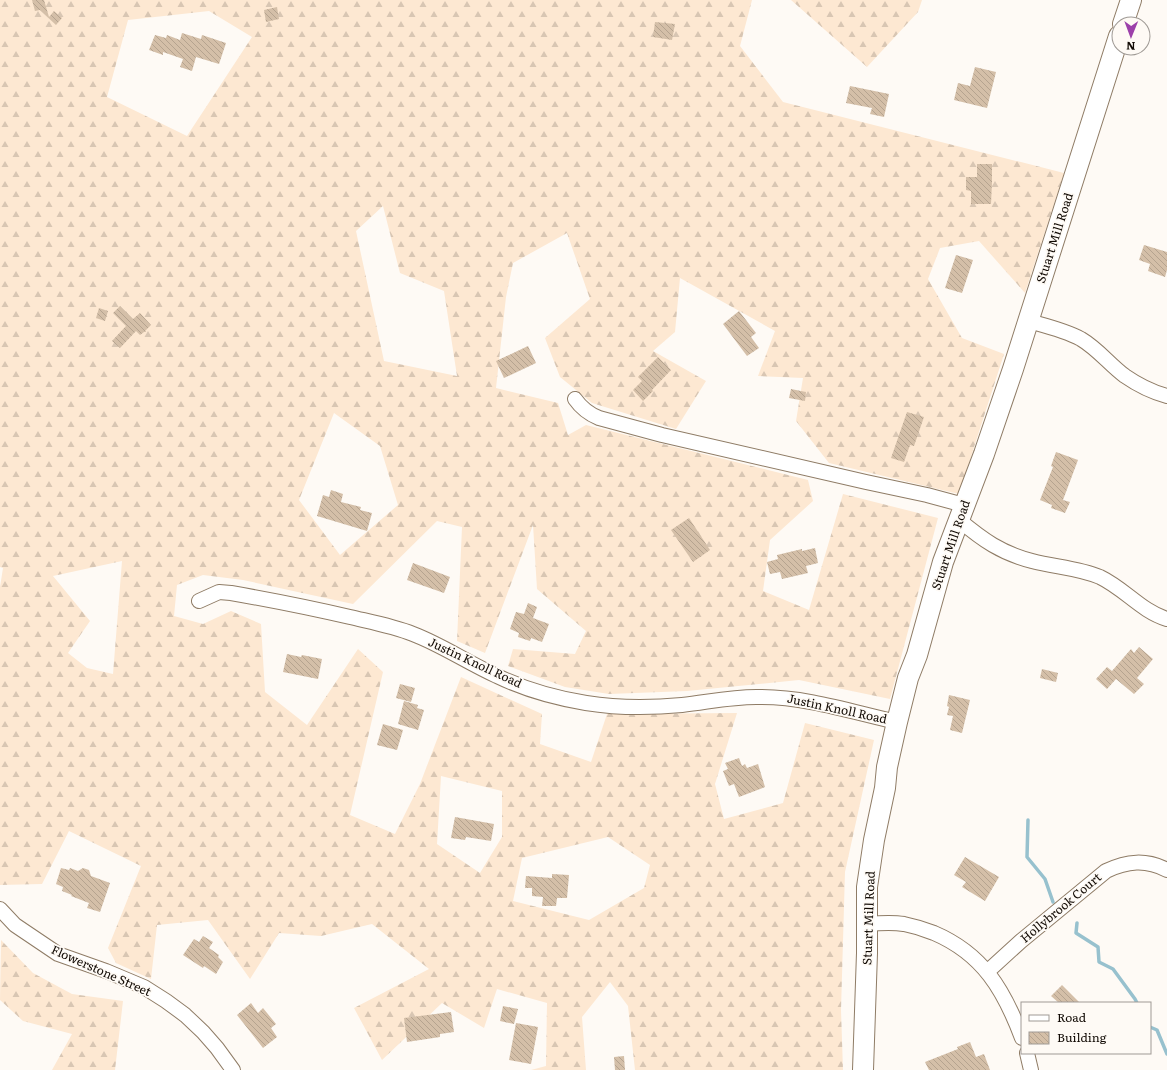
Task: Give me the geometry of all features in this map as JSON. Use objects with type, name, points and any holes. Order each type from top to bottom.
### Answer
[{"type":"main road","points":[[1126,16],[1131,0]]},
{"type":"main road","name":"Stuart Mill Road","points":[[863,1070],[866,1023],[867,887],[885,788],[887,767],[897,722],[908,678],[917,655],[944,562],[984,454],[1113,56]]},
{"type":"street","points":[[1028,321],[1066,332],[1081,339],[1094,348],[1125,376],[1141,386],[1167,396]]},
{"type":"street","points":[[575,399],[582,408],[590,414],[662,435],[927,495],[961,513],[980,538],[992,546],[1033,561],[1079,570],[1100,577],[1115,585],[1141,606],[1158,616],[1167,619]]},
{"type":"street","name":"Justin Knoll Road","points":[[199,602],[219,592],[231,593],[306,607],[390,626],[440,646],[497,676],[524,687],[556,697],[586,703],[642,707],[684,705],[731,698],[761,696],[811,702],[897,722]]},
{"type":"street","name":"Hollybrook Court","points":[[987,972],[1021,941],[1106,871],[1131,863],[1147,863],[1167,870]]},
{"type":"street","name":"Flowerstone Street","points":[[0,908],[15,925],[58,954],[106,971],[144,987],[166,1000],[203,1032],[233,1070]]},
{"type":"street","points":[[867,924],[904,924],[923,929],[945,938],[962,948],[977,960],[1000,990],[1021,1035]]},
{"type":"street","points":[[1027,1054],[1031,1070]]},
{"type":"green space","points":[[0,0],[752,0],[740,46],[783,102],[1064,173],[1025,293],[979,241],[940,248],[928,279],[962,338],[1004,354],[959,494],[829,463],[796,421],[803,378],[758,376],[775,331],[680,278],[675,332],[653,351],[706,381],[676,429],[592,403],[560,377],[545,338],[590,299],[567,233],[513,263],[506,297],[496,388],[558,403],[568,435],[586,425],[808,480],[813,501],[770,540],[763,591],[809,610],[843,494],[938,518],[890,699],[799,680],[687,691],[609,694],[565,687],[508,666],[513,649],[575,654],[586,631],[537,589],[533,525],[485,653],[457,641],[462,527],[437,521],[353,604],[243,580],[203,575],[177,585],[174,616],[203,624],[231,611],[261,624],[265,692],[307,725],[358,649],[383,672],[350,815],[395,834],[420,784],[461,677],[542,714],[540,744],[591,762],[607,714],[737,713],[715,784],[724,819],[783,803],[805,723],[874,740],[845,872],[841,1010],[843,1070],[635,1070],[628,1006],[610,982],[582,1017],[586,1070],[531,1070],[546,1066],[547,1003],[497,989],[484,1028],[442,1003],[382,1060],[354,1008],[429,969],[372,924],[321,936],[279,933],[250,979],[208,920],[157,925],[151,979],[116,963],[108,948],[141,866],[69,831],[42,884],[0,885],[0,587],[3,568],[0,567]],"holes":[[[209,11],[252,37],[187,136],[107,97],[128,20]],[[383,206],[400,273],[444,291],[457,376],[384,361],[356,231]],[[334,413],[380,446],[398,505],[340,555],[299,500]],[[122,561],[113,674],[87,668],[68,653],[90,621],[53,576]],[[441,776],[502,791],[502,837],[480,873],[437,844]],[[608,837],[650,865],[644,888],[589,920],[513,901],[522,858]]]},
{"type":"green space","points":[[791,0],[922,0],[918,12],[867,67]]},
{"type":"green space","points":[[1,940],[33,973],[72,994],[123,1001],[115,1070],[52,1070],[72,1034],[23,1021],[0,1000]]},
{"type":"building","points":[[32,0],[44,0],[49,17],[54,11],[62,18],[56,25],[40,10],[35,11]]},
{"type":"building","points":[[277,7],[279,19],[266,22],[264,10]]},
{"type":"building","points":[[655,22],[675,24],[672,40],[653,37]]},
{"type":"building","points":[[182,33],[201,39],[202,35],[226,43],[219,64],[196,57],[192,71],[180,67],[183,59],[163,52],[163,55],[149,50],[155,35],[166,38],[167,35],[180,40]]},
{"type":"building","points":[[975,67],[996,72],[987,108],[954,100],[958,83],[970,86]]},
{"type":"building","points":[[850,86],[889,94],[884,117],[870,114],[872,108],[846,103]]},
{"type":"building","points":[[977,164],[992,164],[991,204],[971,204],[971,191],[966,190],[966,177],[977,177]]},
{"type":"building","points":[[1144,245],[1167,252],[1167,270],[1165,277],[1148,271],[1150,264],[1139,260]]},
{"type":"building","points":[[956,255],[973,260],[962,293],[945,288]]},
{"type":"building","points":[[120,306],[133,319],[140,313],[151,325],[145,331],[146,332],[140,335],[136,331],[120,348],[112,341],[126,326],[113,313]]},
{"type":"building","points":[[99,308],[108,311],[105,321],[96,318]]},
{"type":"building","points":[[739,311],[756,333],[751,337],[759,348],[747,356],[723,324]]},
{"type":"building","points":[[528,346],[536,363],[504,378],[496,361]]},
{"type":"building","points":[[658,357],[671,370],[643,401],[633,390],[642,381],[638,377]]},
{"type":"building","points":[[791,389],[806,392],[805,401],[789,398]]},
{"type":"building","points":[[907,412],[924,417],[914,446],[910,445],[904,462],[891,458]]},
{"type":"building","points":[[1056,452],[1078,460],[1063,500],[1070,502],[1065,513],[1051,508],[1052,505],[1040,500],[1053,467],[1051,466]]},
{"type":"building","points":[[331,490],[343,494],[341,502],[361,507],[360,510],[372,513],[367,531],[317,516],[323,495],[329,497]]},
{"type":"building","points":[[689,518],[710,550],[693,562],[671,530]]},
{"type":"building","points":[[815,548],[818,563],[806,566],[808,573],[782,579],[780,572],[770,574],[767,562],[778,559],[777,555],[802,549],[802,551]]},
{"type":"building","points":[[413,563],[450,577],[444,593],[407,580]]},
{"type":"building","points":[[528,603],[537,607],[533,618],[549,624],[542,642],[531,638],[530,641],[518,637],[519,633],[510,629],[516,612],[524,614]]},
{"type":"building","points":[[1139,647],[1153,659],[1137,678],[1144,684],[1134,694],[1116,679],[1107,689],[1096,679],[1107,667],[1112,671],[1131,649],[1134,653]]},
{"type":"building","points":[[287,654],[322,659],[318,679],[283,672]]},
{"type":"building","points":[[1042,669],[1058,673],[1056,682],[1040,678]]},
{"type":"building","points":[[400,684],[415,688],[411,702],[396,698]]},
{"type":"building","points":[[949,695],[970,700],[962,733],[950,730],[953,716],[947,715]]},
{"type":"building","points":[[404,701],[418,705],[417,708],[424,710],[418,730],[398,724]]},
{"type":"building","points":[[383,724],[403,730],[397,750],[377,745]]},
{"type":"building","points":[[739,758],[742,766],[745,764],[747,768],[758,764],[765,787],[739,797],[734,784],[729,786],[723,771],[728,769],[725,763]]},
{"type":"building","points":[[455,817],[494,824],[491,841],[466,837],[465,840],[451,838]]},
{"type":"building","points":[[965,857],[999,877],[985,901],[962,887],[966,882],[954,875]]},
{"type":"building","points":[[61,868],[69,870],[70,868],[78,871],[83,868],[89,870],[91,876],[110,883],[100,912],[87,908],[89,903],[62,891],[63,887],[56,884]]},
{"type":"building","points":[[552,874],[569,875],[567,898],[557,898],[556,906],[542,906],[543,897],[532,896],[532,888],[525,888],[526,876],[552,878]]},
{"type":"building","points":[[203,936],[213,942],[209,948],[219,955],[218,957],[223,962],[216,974],[204,966],[203,968],[183,955],[194,939],[199,942]]},
{"type":"building","points":[[1062,985],[1079,1002],[1058,1002],[1051,996]]},
{"type":"building","points":[[251,1003],[258,1013],[263,1008],[276,1024],[271,1028],[277,1037],[263,1048],[237,1015]]},
{"type":"building","points":[[503,1006],[518,1009],[514,1024],[500,1021]]},
{"type":"building","points":[[451,1012],[454,1032],[440,1034],[440,1037],[407,1042],[404,1018]]},
{"type":"building","points":[[516,1023],[538,1027],[531,1064],[509,1060]]},
{"type":"building","points":[[970,1042],[976,1057],[984,1054],[990,1070],[929,1070],[925,1062],[958,1049],[957,1047]]},
{"type":"building","points":[[624,1056],[625,1070],[615,1070],[614,1057]]},
{"type":"waterway","points":[[1028,820],[1027,857],[1045,879],[1053,902]]},
{"type":"waterway","points":[[1077,923],[1076,933],[1098,947],[1099,962],[1113,969],[1136,1002]]},
{"type":"waterway","points":[[1151,1027],[1157,1030],[1167,1054]]}]
